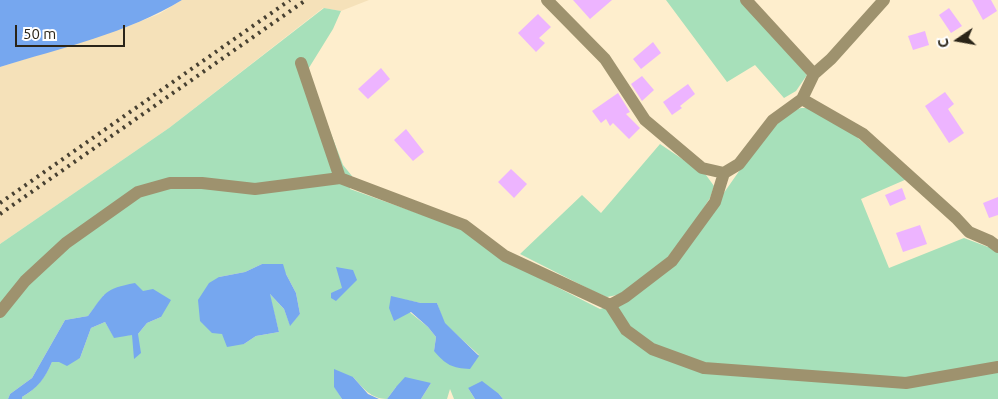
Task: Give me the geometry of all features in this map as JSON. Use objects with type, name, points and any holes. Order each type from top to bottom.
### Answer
[{"type":"street","points":[[547,0],[605,59],[645,120],[702,168],[724,173]]},
{"type":"street","points":[[746,0],[814,74]]},
{"type":"street","points":[[610,305],[625,297],[672,262],[714,202],[724,173],[739,164],[773,120],[802,99],[814,74],[884,0]]},
{"type":"street","points":[[301,63],[340,178]]},
{"type":"street","points":[[802,99],[863,134],[969,232],[995,242]]},
{"type":"street","points":[[0,312],[25,281],[66,243],[138,192],[170,183],[202,183],[255,189],[340,178],[464,225],[505,256],[610,305],[626,330],[652,348],[704,368],[906,383],[998,367]]},
{"type":"shaded area","points":[[182,0],[369,0],[341,11],[323,8],[169,128],[0,244],[0,67],[126,27],[159,14]]},
{"type":"green space","points":[[666,0],[742,0],[807,75],[796,91],[784,98],[755,65],[727,82]]},
{"type":"green space","points":[[324,8],[341,11],[333,29],[307,71],[343,165],[352,176],[350,189],[462,229],[502,259],[600,309],[624,302],[674,264],[742,167],[776,125],[789,112],[801,108],[811,108],[853,134],[907,179],[861,199],[889,268],[964,238],[988,247],[998,244],[998,399],[503,399],[499,394],[468,388],[475,399],[454,399],[450,389],[447,399],[421,399],[431,383],[396,387],[387,399],[381,399],[364,389],[353,377],[334,386],[342,399],[22,399],[40,382],[52,362],[80,358],[91,328],[105,322],[114,337],[138,334],[147,323],[161,317],[143,291],[104,295],[88,316],[65,320],[32,378],[10,394],[8,399],[0,399],[0,244],[169,128]],"holes":[[[262,264],[286,274],[296,293],[300,314],[290,325],[284,309],[269,293],[279,332],[256,336],[244,344],[222,334],[219,277],[245,272]],[[391,297],[421,303],[437,303],[444,323],[479,355],[434,351],[436,337],[428,327]]]},
{"type":"green space","points":[[660,144],[706,175],[714,186],[710,198],[690,229],[667,258],[622,294],[607,297],[520,254],[582,195],[601,213]]},
{"type":"water","points":[[0,0],[182,0],[161,12],[117,31],[0,67]]},
{"type":"water","points":[[262,264],[283,264],[296,293],[300,314],[290,326],[284,309],[270,294],[279,332],[256,336],[244,344],[227,347],[222,334],[212,333],[200,321],[198,300],[209,283],[219,277],[245,272]]},
{"type":"water","points":[[336,267],[353,270],[357,280],[336,301],[331,298],[331,293],[342,288]]},
{"type":"water","points":[[135,283],[143,291],[153,289],[171,300],[161,317],[147,323],[138,334],[141,353],[134,359],[132,335],[114,338],[105,322],[91,328],[80,358],[67,366],[59,362],[52,362],[40,382],[22,399],[8,399],[10,394],[32,378],[65,320],[88,316],[111,290]]},
{"type":"water","points":[[391,296],[421,303],[437,303],[445,323],[479,356],[470,369],[454,367],[442,360],[434,351],[436,337],[411,312],[394,321],[389,308]]},
{"type":"water","points":[[334,369],[353,377],[368,394],[379,399],[342,399],[334,387]]},
{"type":"water","points":[[405,377],[431,383],[421,399],[387,399],[396,387]]},
{"type":"water","points":[[482,381],[503,399],[475,399],[468,388]]},
{"type":"building","points":[[573,0],[612,0],[590,19]]},
{"type":"building","points":[[972,0],[991,0],[997,11],[983,20]]},
{"type":"building","points":[[949,8],[962,26],[951,33],[939,15]]},
{"type":"building","points":[[538,14],[551,27],[539,38],[545,43],[536,52],[518,33]]},
{"type":"building","points":[[925,31],[929,45],[913,50],[908,36]]},
{"type":"building","points":[[653,42],[661,53],[641,69],[633,59]]},
{"type":"building","points":[[381,68],[390,79],[368,99],[358,89]]},
{"type":"building","points":[[642,76],[654,90],[642,101],[631,84]]},
{"type":"building","points":[[688,84],[695,94],[680,106],[682,108],[672,115],[663,102]]},
{"type":"building","points":[[945,92],[954,104],[948,109],[964,133],[949,143],[925,106]]},
{"type":"building","points":[[618,93],[630,112],[626,114],[640,128],[629,139],[613,123],[610,126],[606,119],[601,123],[592,111]]},
{"type":"building","points":[[406,129],[424,152],[413,161],[394,140]]},
{"type":"building","points":[[511,169],[527,184],[514,198],[498,182]]},
{"type":"building","points":[[902,188],[906,199],[890,206],[885,195]]},
{"type":"building","points":[[998,197],[998,215],[989,218],[983,203]]},
{"type":"building","points":[[920,225],[927,244],[903,252],[896,233]]},
{"type":"railway","points":[[0,203],[290,0]]},
{"type":"railway","points":[[0,214],[306,0]]}]
